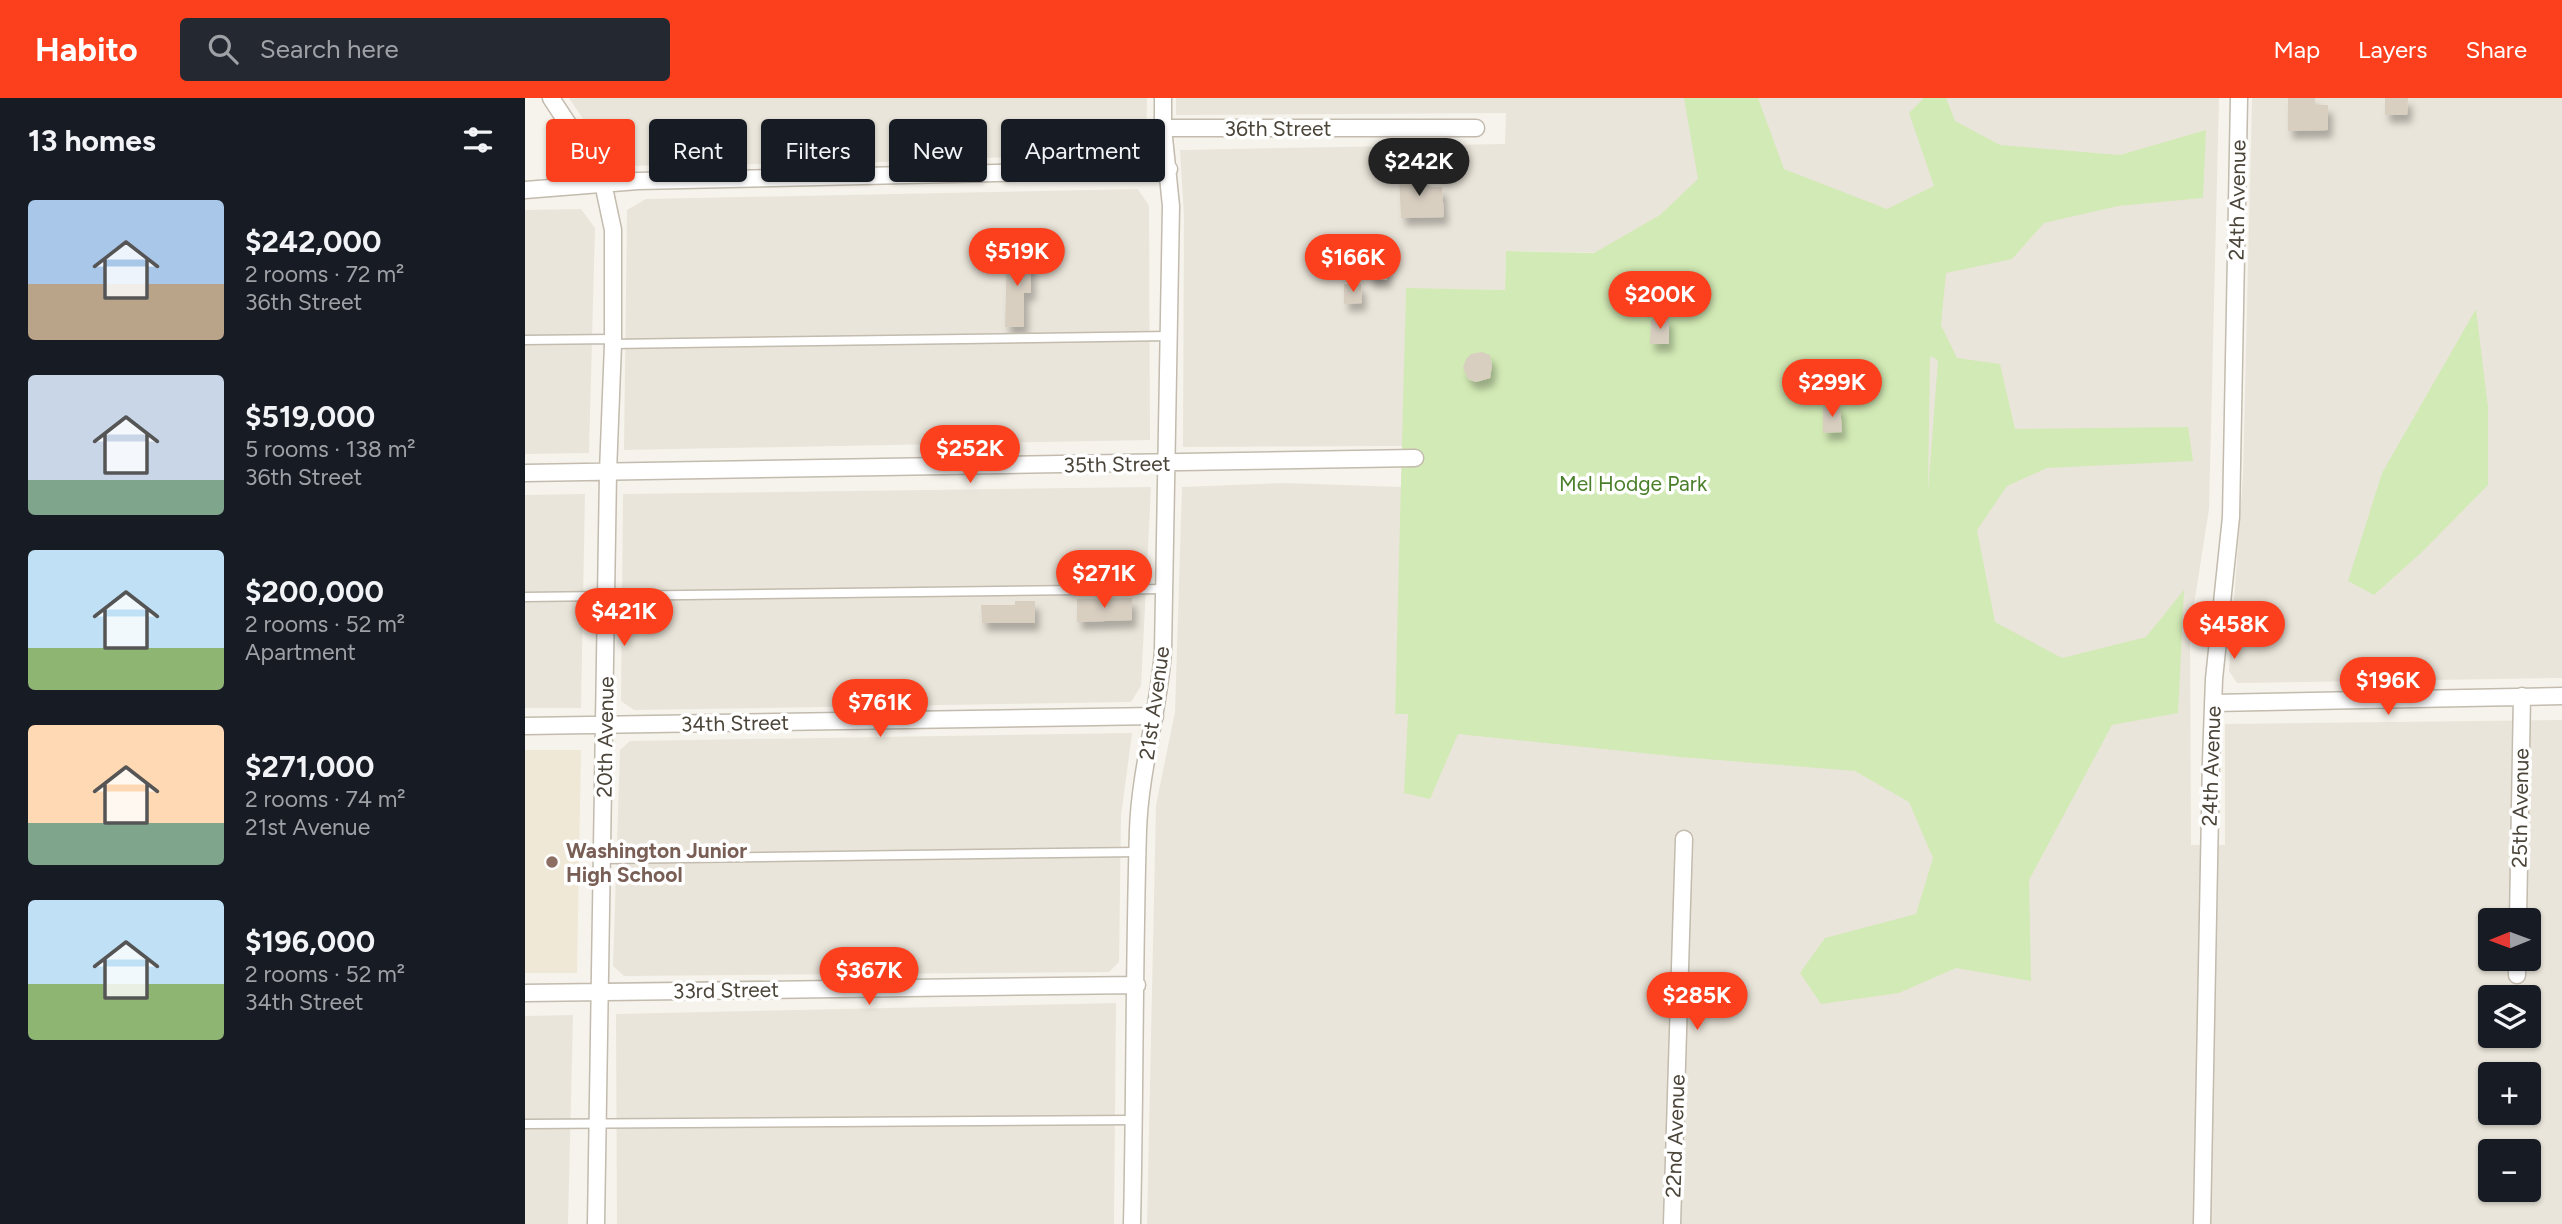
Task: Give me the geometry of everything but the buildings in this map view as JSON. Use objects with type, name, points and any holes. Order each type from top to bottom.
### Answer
[{"type":"street","name":"20th Avenue","points":[[551,98],[586,149],[603,183],[613,230],[596,1224]]},
{"type":"street","name":"21st Avenue","points":[[1163,98],[1163,119]]},
{"type":"street","name":"24th Avenue","points":[[2202,1224],[2213,704],[2231,517],[2239,98]]},
{"type":"street","name":"36th Street","points":[[1165,128],[1476,128]]},
{"type":"street","name":"21st Avenue","points":[[1132,1224],[1138,830],[1145,762],[1162,664],[1165,589],[1171,206],[1165,142]]},
{"type":"street","points":[[525,190],[603,183],[1169,169]]},
{"type":"street","name":"35th Street","points":[[525,473],[1415,458]]},
{"type":"street","name":"25th Avenue","points":[[2518,908],[2522,696]]},
{"type":"street","points":[[2213,704],[2562,696]]},
{"type":"street","name":"34th Street","points":[[525,726],[1155,716]]},
{"type":"street","name":"22nd Avenue","points":[[1672,1224],[1684,839]]},
{"type":"street","name":"33rd Street","points":[[525,993],[1137,985]]},
{"type":"lane","points":[[525,340],[613,342],[1170,336]]},
{"type":"lane","points":[[525,597],[1165,589]]},
{"type":"lane","points":[[604,859],[1138,852]]},
{"type":"lane","points":[[525,1124],[1134,1119]]},
{"type":"shaded area","points":[[569,98],[1147,98],[1147,119],[1001,119],[1001,157],[987,158],[987,119],[889,119],[889,162],[875,162],[875,119],[761,119],[761,164],[747,164],[747,119],[649,119],[649,166],[635,166],[635,119],[583,119]]},
{"type":"shaded area","points":[[1176,98],[2219,98],[2209,509],[2190,630],[2191,845],[2225,845],[2225,724],[2562,720],[2562,1224],[1147,1224],[1156,805],[1175,712],[1182,487],[1284,483],[1402,487],[1395,713],[1932,259],[1506,251],[1505,290],[1406,289],[1403,446],[1183,447],[1184,216],[1180,150],[1505,144],[1506,113],[1176,115]]},
{"type":"shaded area","points":[[2252,98],[2562,98],[2562,678],[2237,683],[2229,671],[2243,475]]},
{"type":"shaded area","points":[[1138,189],[1149,206],[1150,440],[624,450],[627,210],[646,199]]},
{"type":"shaded area","points":[[581,209],[595,228],[589,453],[525,454],[525,210]]},
{"type":"shaded area","points":[[1151,487],[1141,686],[1131,702],[634,710],[621,701],[623,494]]},
{"type":"shaded area","points":[[585,494],[581,708],[525,708],[525,495]]},
{"type":"shaded area","points":[[1132,733],[1121,816],[1119,962],[1109,972],[624,976],[613,966],[620,750],[630,741]]},
{"type":"shaded area","name":"Washington Junior High School","points":[[525,750],[581,750],[577,973],[525,973]]},
{"type":"shaded area","points":[[1116,1003],[1114,1224],[617,1224],[616,1014]]},
{"type":"shaded area","points":[[573,1015],[568,1224],[525,1224],[525,1016]]},
{"type":"green space","name":"Mel Hodge Park","points":[[1684,98],[1758,98],[1784,169],[1887,209],[1934,186],[1909,113],[1924,98],[1946,98],[1955,121],[2000,145],[2120,155],[2206,130],[2203,198],[2118,206],[2044,223],[2012,259],[1946,273],[1941,325],[1957,358],[2000,364],[2015,429],[2188,427],[2193,461],[2047,468],[2007,486],[1977,530],[1995,622],[2062,658],[2146,637],[2184,590],[2178,713],[2112,725],[2029,880],[2031,981],[1956,968],[1899,993],[1821,1004],[1800,973],[1825,938],[1916,914],[1933,858],[1909,802],[1855,771],[1681,757],[1458,734],[1430,799],[1404,793],[1408,714],[1395,714],[1406,288],[1505,290],[1506,251],[1594,253],[1660,215],[1698,179]],"holes":[[[1930,356],[1938,360],[1928,492]]]},
{"type":"green space","points":[[2476,309],[2488,407],[2488,485],[2422,552],[2374,595],[2348,581],[2382,473]]},
{"type":"place","name":"Washington Junior High School","points":[[552,862]]}]
